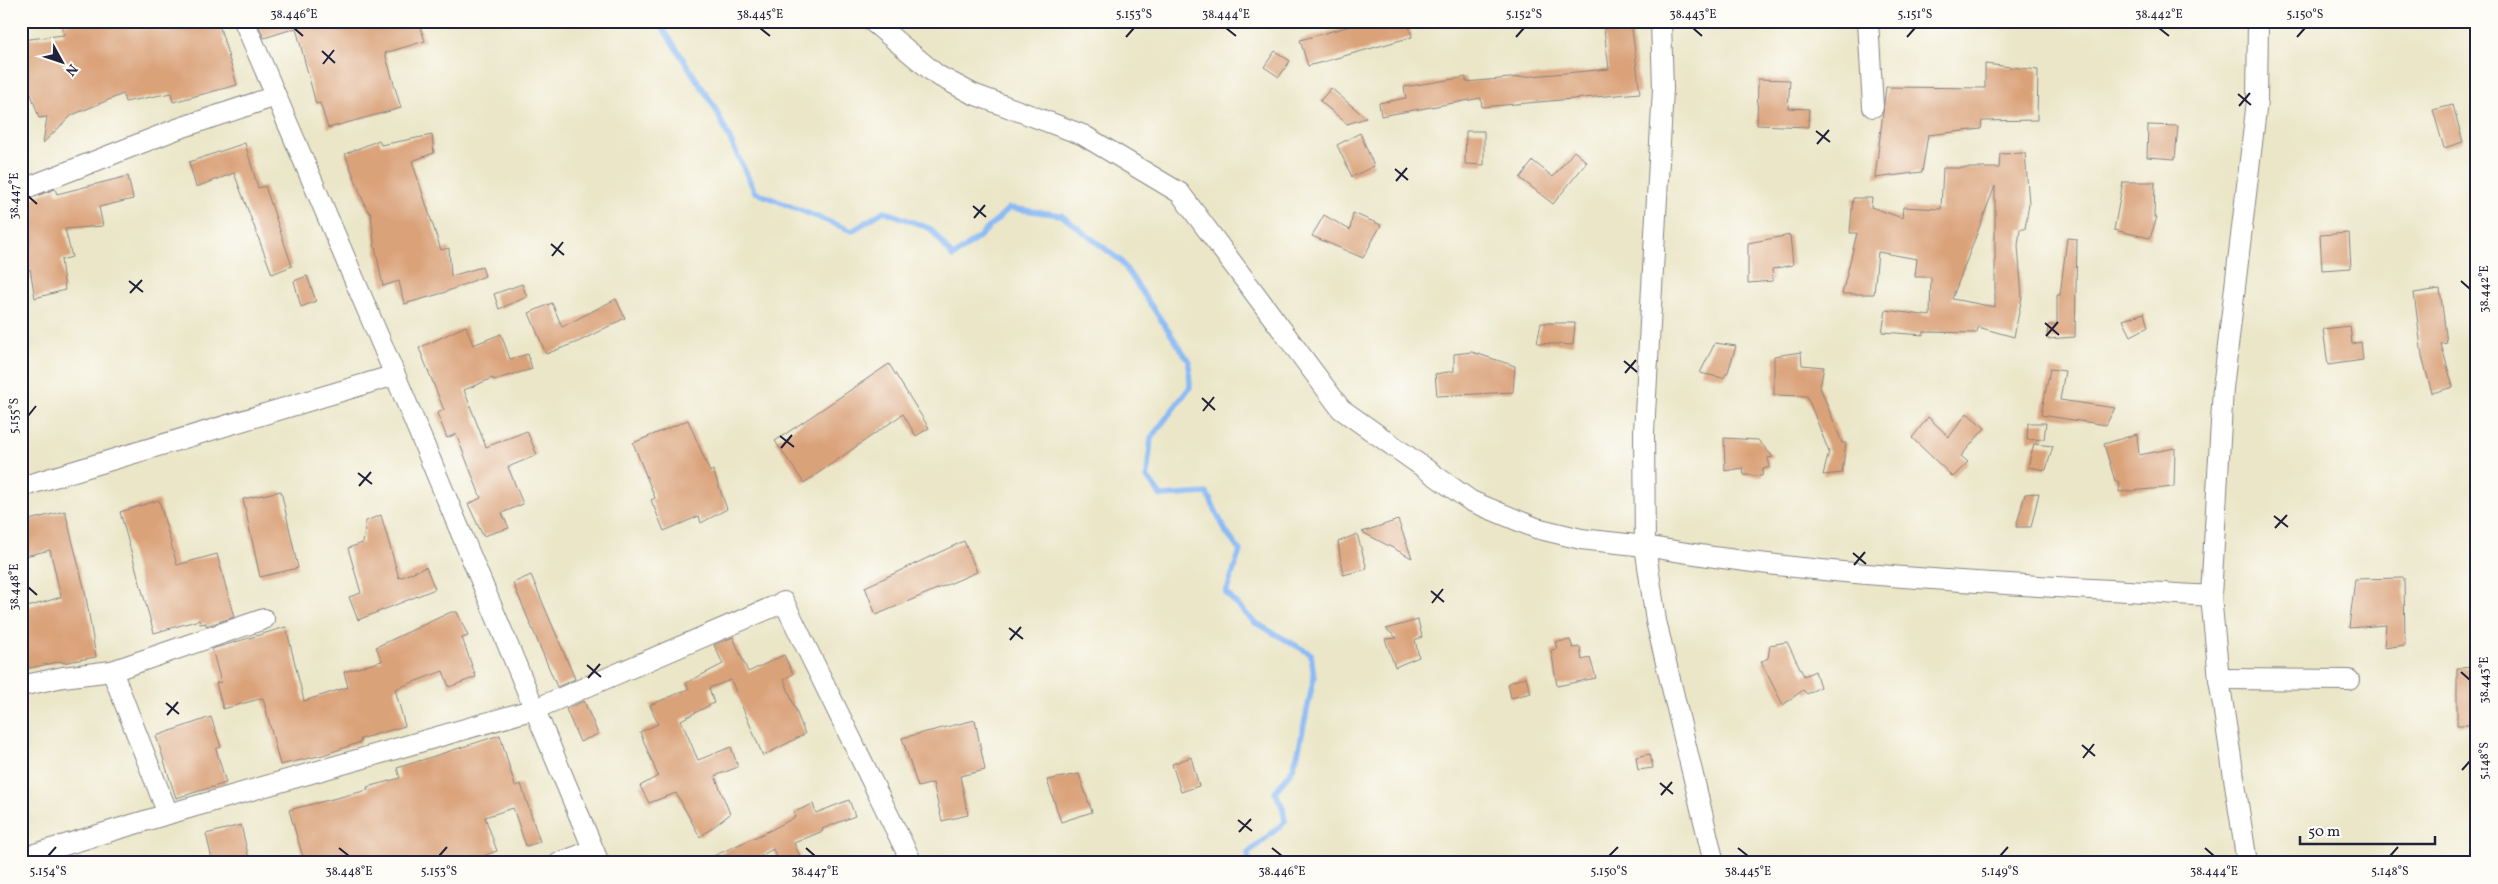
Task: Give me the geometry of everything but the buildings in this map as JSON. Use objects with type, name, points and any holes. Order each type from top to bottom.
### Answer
[{"type":"street","points":[[244,21],[395,375],[596,857],[559,863]]},
{"type":"street","points":[[872,21],[937,75],[973,94],[1083,135],[1180,194],[1341,409],[1471,501],[1536,528],[1581,539],[1645,546],[1739,562],[1969,581],[2211,596]]},
{"type":"street","points":[[1660,21],[1663,89],[1644,432],[1645,546],[1656,621],[1714,863]]},
{"type":"street","points":[[1868,21],[1873,107]]},
{"type":"street","points":[[2247,863],[2219,679],[2211,596],[2223,388],[2258,102],[2258,21]]},
{"type":"street","points":[[21,190],[177,129],[276,96]]},
{"type":"street","points":[[21,487],[395,375]]},
{"type":"street","points":[[21,858],[168,814],[534,710],[784,602],[912,863]]},
{"type":"street","points":[[21,686],[112,671],[264,619]]},
{"type":"street","points":[[112,671],[168,814]]},
{"type":"street","points":[[2219,679],[2349,680]]},
{"type":"waterway","points":[[658,21],[714,106],[755,192],[852,231],[884,211],[931,229],[953,257],[980,236],[1009,208],[1061,215],[1121,261],[1189,361],[1190,387],[1151,438],[1147,477],[1161,496],[1207,493],[1226,532],[1240,551],[1226,593],[1254,622],[1311,654],[1314,677],[1298,753],[1292,770],[1275,792],[1283,808],[1285,822],[1248,853],[1249,863]]}]
